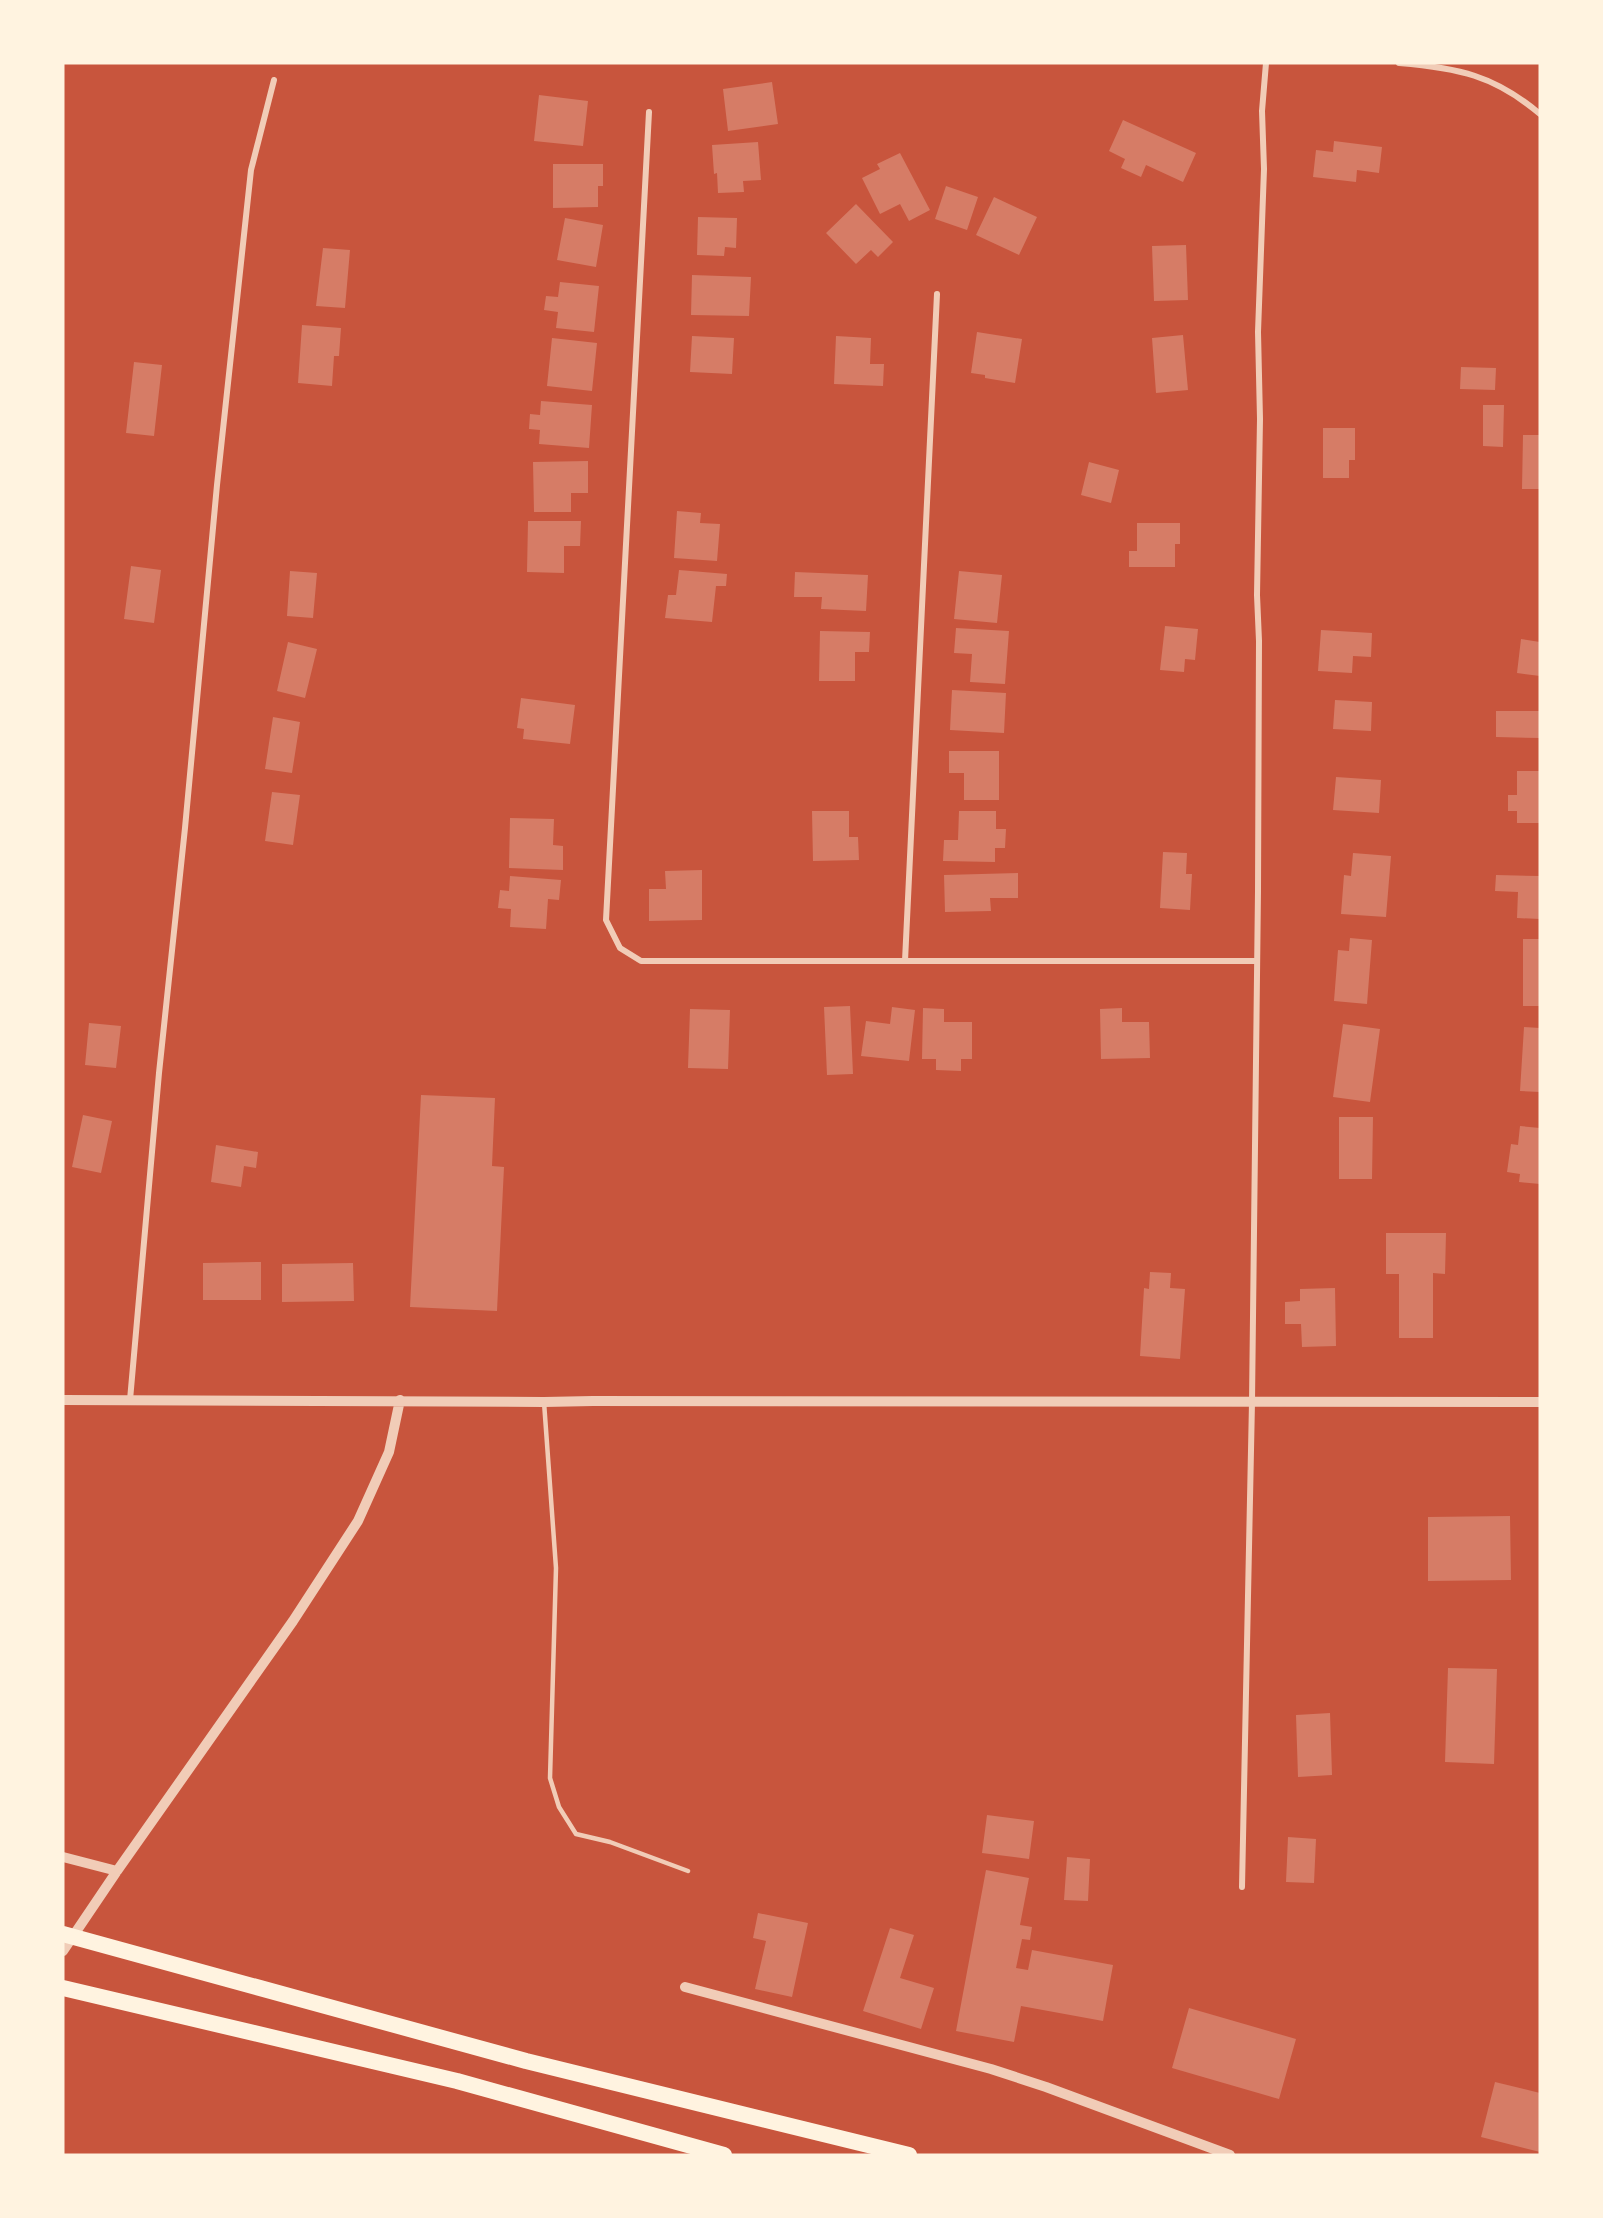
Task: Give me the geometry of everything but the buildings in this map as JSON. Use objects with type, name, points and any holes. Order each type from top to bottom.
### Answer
[{"type":"highway","points":[[68,1935],[526,2061],[909,2155]]},
{"type":"highway","points":[[63,1988],[457,2081],[724,2155]]},
{"type":"street","points":[[1242,1887],[1252,1402],[1257,961],[1258,332],[1263,180],[1262,111],[1266,63]]},
{"type":"street","points":[[1400,63],[1443,67],[1489,80],[1525,101],[1540,114]]},
{"type":"street","points":[[130,1400],[159,1074],[217,485],[251,170],[274,80]]},
{"type":"street","points":[[649,112],[606,920],[620,948],[641,961],[1257,961]]},
{"type":"street","points":[[905,961],[937,294]]},
{"type":"street","points":[[63,1400],[1540,1402]]},
{"type":"street","points":[[63,1951],[68,1935],[117,1871],[293,1621],[358,1521],[389,1452],[400,1400]]},
{"type":"street","points":[[63,1857],[117,1871]]},
{"type":"street","points":[[685,1987],[991,2069],[1230,2155]]},
{"type":"lane","points":[[544,1402],[556,1568],[550,1778],[559,1807],[576,1834],[610,1842],[688,1871]]}]
